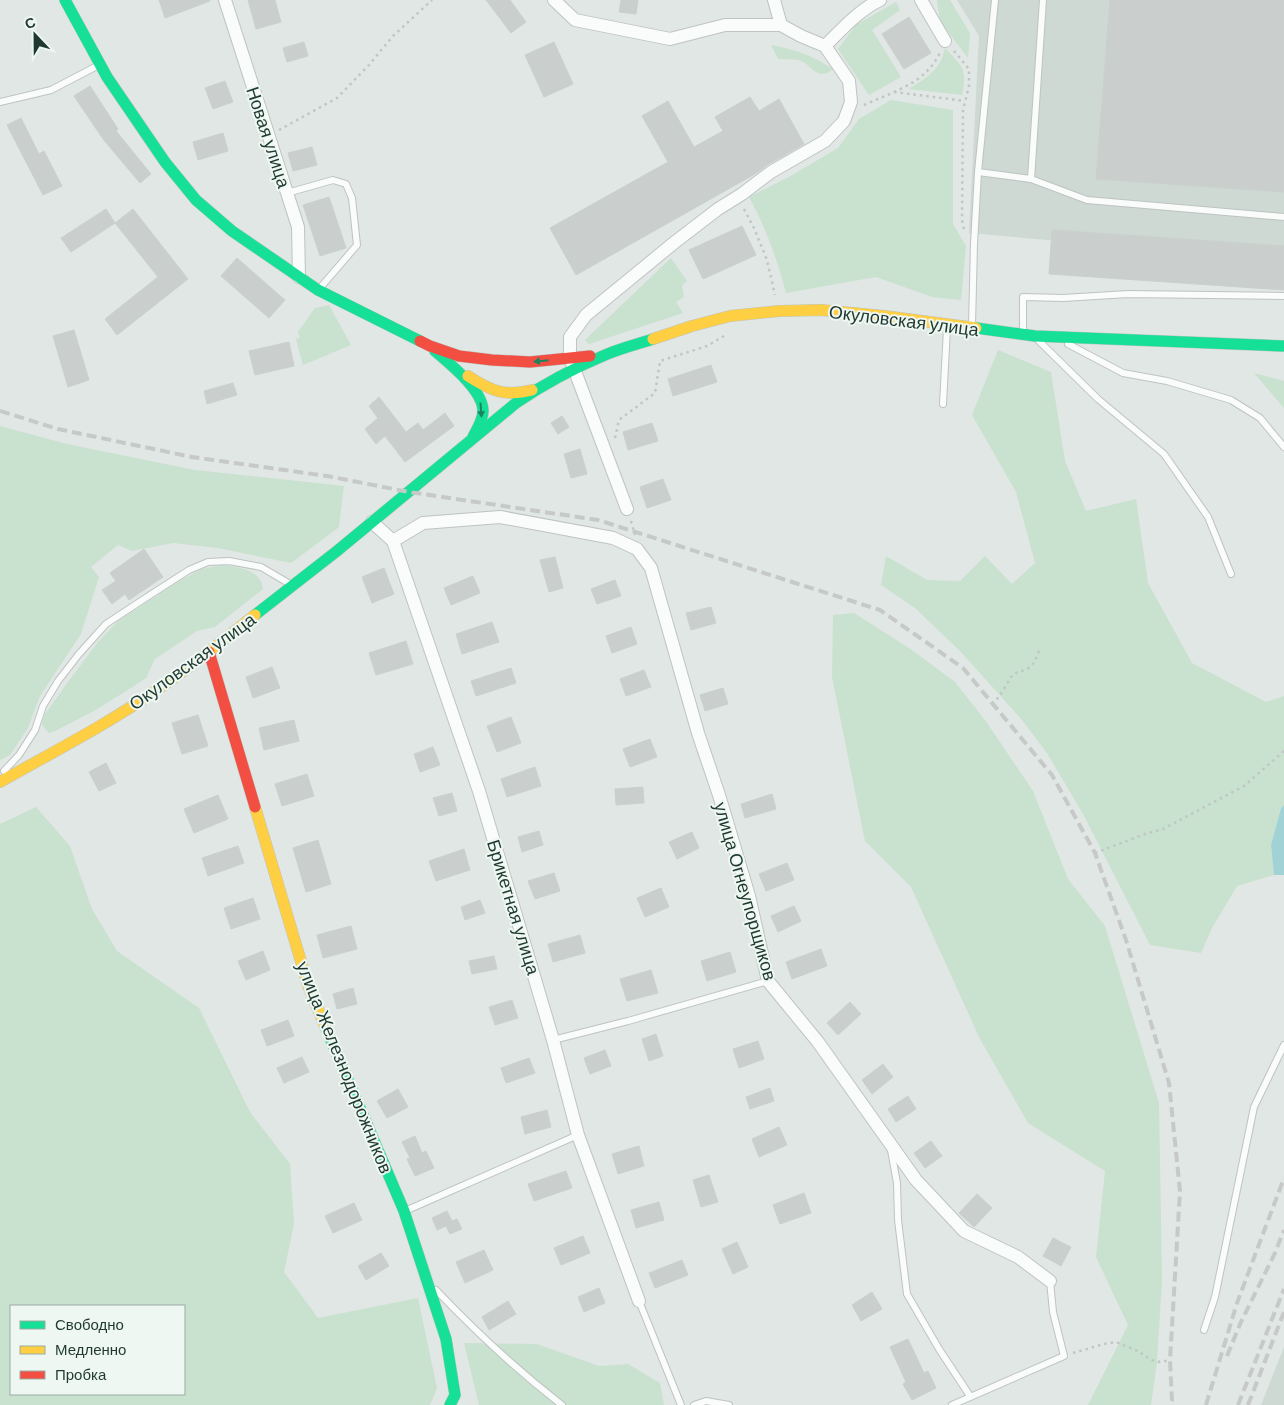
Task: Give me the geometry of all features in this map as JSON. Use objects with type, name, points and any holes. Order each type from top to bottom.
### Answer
[{"type":"main road","points":[[65,0],[107,77],[165,162],[196,200],[232,231],[318,290],[430,346],[459,356],[474,358],[572,364]]},
{"type":"main road","name":"Окуловская улица","points":[[0,782],[102,724],[157,690],[209,652],[294,586],[516,403],[572,364],[730,316],[779,311],[821,310],[884,316],[1035,336],[1284,346]]},
{"type":"main road","points":[[430,346],[449,363],[475,392],[483,410],[481,421],[471,441]]},
{"type":"main road","points":[[474,358],[500,384],[503,402],[494,422]]},
{"type":"main road","points":[[449,363],[494,392],[502,394],[522,393],[538,388]]},
{"type":"main road","name":"улица Железнодорожников","points":[[209,652],[308,985],[404,1211],[446,1339],[454,1402]]},
{"type":"street","name":"Новая улица","points":[[225,0],[298,228],[299,277]]},
{"type":"street","points":[[554,0],[575,20],[670,39],[724,25],[781,25],[825,46],[849,81],[849,108],[844,121],[825,141],[772,172],[718,209],[675,242],[586,315],[570,337],[572,364],[627,509]]},
{"type":"street","points":[[774,0],[781,25]]},
{"type":"street","points":[[825,46],[871,4],[880,0]]},
{"type":"street","points":[[921,0],[945,41]]},
{"type":"street","points":[[392,541],[423,522],[500,517],[613,538],[637,549]]},
{"type":"street","name":"Брикетная улица","points":[[372,522],[392,541],[479,791],[553,1040],[578,1135],[639,1301]]},
{"type":"street","name":"улица Огнеупорщиков","points":[[637,549],[651,568],[698,733],[719,795],[749,896],[768,981],[818,1042],[916,1180],[964,1231],[1018,1257],[1050,1281]]},
{"type":"lane","points":[[972,329],[978,172],[995,0]]},
{"type":"lane","points":[[1031,179],[1043,0]]},
{"type":"lane","points":[[0,102],[51,90],[100,65]]},
{"type":"lane","points":[[978,172],[1031,179],[1087,200],[1284,217]]},
{"type":"lane","points":[[287,193],[333,180],[346,184],[352,198],[357,245],[318,290]]},
{"type":"lane","points":[[1022,335],[1023,297],[1063,298],[1128,294],[1284,296]]},
{"type":"lane","points":[[943,404],[947,325]]},
{"type":"lane","points":[[1035,336],[1098,399],[1164,454],[1208,518],[1231,574]]},
{"type":"lane","points":[[1053,337],[1123,373],[1167,381],[1231,400],[1260,418],[1284,447]]},
{"type":"lane","points":[[0,776],[19,755],[35,730],[43,706],[53,689],[79,654],[106,624],[147,597],[189,570],[208,562],[229,560],[261,567],[294,586]]},
{"type":"lane","points":[[553,1040],[628,1021],[768,981]]},
{"type":"lane","points":[[1204,1330],[1215,1297],[1254,1107],[1284,1045]]},
{"type":"lane","points":[[404,1211],[578,1135]]},
{"type":"lane","points":[[889,1142],[897,1183],[898,1220],[907,1294],[970,1396]]},
{"type":"lane","points":[[426,1280],[467,1322],[562,1405]]},
{"type":"lane","points":[[952,1405],[1064,1356],[1053,1312],[1050,1281]]},
{"type":"lane","points":[[639,1301],[681,1405]]},
{"type":"lane","points":[[694,1405],[706,1400],[729,1405]]},
{"type":"path","points":[[268,136],[337,98],[369,65],[393,36],[432,0]]},
{"type":"path","points":[[849,108],[893,92],[926,73],[945,41],[969,69],[969,86],[963,110],[962,220],[966,237],[974,244]]},
{"type":"path","points":[[893,92],[965,101]]},
{"type":"path","points":[[742,194],[744,211],[754,228],[767,260],[779,311]]},
{"type":"path","points":[[614,438],[619,420],[655,393],[660,361],[707,346],[729,333],[730,316]]},
{"type":"path","points":[[627,509],[637,549]]},
{"type":"path","points":[[992,704],[999,697],[1013,674],[1030,668],[1039,651]]},
{"type":"path","points":[[1095,853],[1163,829],[1244,786],[1284,751]]},
{"type":"path","points":[[1064,1356],[1116,1342],[1138,1350],[1151,1360],[1160,1362],[1170,1360]]},
{"type":"shaded area","points":[[957,0],[1284,0],[1284,261],[969,233],[979,36]]},
{"type":"shaded area","points":[[1284,1347],[1284,1405],[1261,1405]]},
{"type":"green space","points":[[937,0],[950,0],[970,33],[968,58],[940,21]]},
{"type":"green space","points":[[896,2],[900,10],[872,30],[901,77],[869,95],[838,49],[856,25]]},
{"type":"green space","points":[[771,45],[804,54],[833,69],[823,74],[799,60],[778,59]]},
{"type":"green space","points":[[945,48],[956,59],[964,73],[962,95],[909,89],[932,73],[940,62]]},
{"type":"green space","points":[[891,100],[953,110],[953,224],[966,246],[961,300],[932,297],[876,277],[786,293],[761,220],[749,197],[789,177],[838,148],[859,119]]},
{"type":"green space","points":[[671,258],[687,281],[682,285],[684,297],[676,302],[683,313],[589,344],[585,340]]},
{"type":"green space","points":[[329,305],[351,345],[303,365],[296,339],[300,338],[298,332],[315,308]]},
{"type":"green space","points":[[998,350],[1051,372],[1065,461],[1086,511],[1136,499],[1148,583],[1192,663],[1266,702],[1284,696],[1284,805],[1281,808],[1271,845],[1274,875],[1237,886],[1212,928],[1201,953],[1150,945],[1083,814],[1047,753],[1022,720],[961,652],[915,608],[881,585],[886,556],[927,580],[960,581],[985,556],[1012,584],[1035,563],[1016,492],[972,415]]},
{"type":"green space","points":[[1254,373],[1284,381],[1284,408]]},
{"type":"green space","points":[[0,426],[67,444],[195,470],[344,486],[339,527],[291,563],[218,548],[173,543],[132,551],[118,545],[91,567],[99,577],[81,634],[40,696],[28,728],[10,755],[0,760]]},
{"type":"green space","points":[[222,565],[238,567],[253,573],[262,583],[263,589],[215,627],[197,631],[155,659],[146,678],[131,688],[94,711],[55,731],[49,733],[44,728],[42,724],[45,714],[98,642],[118,621],[181,580],[202,569]]},
{"type":"green space","points":[[854,613],[912,650],[955,682],[985,720],[1033,791],[1068,879],[1105,926],[1159,1103],[1162,1280],[1157,1362],[1151,1405],[1088,1405],[1128,1325],[1096,1257],[1105,1171],[1028,1123],[980,1039],[911,887],[865,841],[832,677],[833,615]]},
{"type":"green space","points":[[36,807],[70,846],[92,909],[117,951],[199,1008],[250,1112],[290,1164],[294,1224],[284,1272],[318,1318],[418,1298],[437,1388],[430,1405],[0,1405],[0,824]]},
{"type":"green space","points":[[464,1343],[537,1344],[599,1366],[628,1364],[660,1383],[664,1405],[479,1405]]},
{"type":"water","points":[[1284,805],[1284,875],[1274,875],[1271,845],[1281,808]]},
{"type":"building","points":[[159,0],[210,0],[210,1],[165,18]]},
{"type":"building","points":[[248,0],[275,0],[281,22],[256,29]]},
{"type":"building","points":[[486,0],[510,0],[526,22],[511,33]]},
{"type":"building","points":[[621,0],[638,0],[636,14],[619,12]]},
{"type":"building","points":[[1110,0],[1284,0],[1284,192],[1096,179]]},
{"type":"building","points":[[909,17],[931,53],[904,69],[882,34]]},
{"type":"building","points":[[304,42],[308,56],[287,62],[283,48]]},
{"type":"building","points":[[554,42],[573,84],[544,97],[525,55]]},
{"type":"building","points":[[225,81],[233,102],[213,109],[205,88]]},
{"type":"building","points":[[90,86],[118,129],[116,131],[151,174],[140,183],[103,139],[74,96]]},
{"type":"building","points":[[750,97],[759,111],[779,99],[804,144],[755,174],[576,275],[550,228],[668,162],[642,116],[668,101],[694,147],[723,131],[715,117]]},
{"type":"building","points":[[21,118],[39,154],[44,151],[62,186],[43,195],[7,125]]},
{"type":"building","points":[[223,133],[228,151],[198,160],[193,142]]},
{"type":"building","points":[[312,147],[317,165],[293,171],[288,153]]},
{"type":"building","points":[[329,197],[346,248],[320,256],[303,205]]},
{"type":"building","points":[[106,209],[115,223],[71,252],[61,238]]},
{"type":"building","points":[[133,209],[188,279],[117,335],[105,319],[158,277],[115,223]]},
{"type":"building","points":[[742,226],[756,255],[703,279],[689,250]]},
{"type":"building","points":[[1052,230],[1284,246],[1284,290],[1049,274]]},
{"type":"building","points":[[237,258],[285,300],[269,318],[221,276]]},
{"type":"building","points":[[74,330],[89,380],[68,387],[53,336]]},
{"type":"building","points":[[289,342],[294,366],[255,375],[249,351]]},
{"type":"building","points":[[711,365],[717,382],[673,396],[668,379]]},
{"type":"building","points":[[233,383],[237,395],[207,404],[204,391]]},
{"type":"building","points":[[379,397],[406,432],[418,423],[423,430],[445,413],[454,426],[405,462],[385,436],[376,444],[365,429],[378,418],[369,406]]},
{"type":"building","points":[[562,416],[569,427],[558,434],[551,423]]},
{"type":"building","points":[[652,423],[658,441],[628,450],[623,432]]},
{"type":"building","points":[[580,449],[587,474],[571,478],[564,454]]},
{"type":"building","points":[[663,479],[671,500],[647,508],[640,487]]},
{"type":"building","points":[[144,549],[163,577],[129,600],[125,594],[112,604],[102,590],[116,581],[110,573]]},
{"type":"building","points":[[555,557],[563,588],[549,592],[540,560]]},
{"type":"building","points":[[384,568],[394,594],[372,603],[362,577]]},
{"type":"building","points":[[473,576],[480,593],[451,605],[444,588]]},
{"type":"building","points":[[615,580],[621,596],[597,604],[591,589]]},
{"type":"building","points":[[711,607],[716,623],[691,630],[686,613]]},
{"type":"building","points":[[492,622],[499,642],[462,654],[456,634]]},
{"type":"building","points":[[631,627],[637,644],[612,653],[606,636]]},
{"type":"building","points":[[406,641],[413,664],[376,675],[369,653]]},
{"type":"building","points":[[272,667],[280,688],[253,698],[246,677]]},
{"type":"building","points":[[511,668],[516,683],[476,696],[471,681]]},
{"type":"building","points":[[644,670],[651,687],[626,696],[620,679]]},
{"type":"building","points":[[723,688],[728,704],[705,711],[700,695]]},
{"type":"building","points":[[198,715],[208,746],[182,754],[172,723]]},
{"type":"building","points":[[511,717],[521,743],[497,752],[487,726]]},
{"type":"building","points":[[294,720],[299,741],[264,750],[259,728]]},
{"type":"building","points":[[650,739],[657,757],[630,767],[623,749]]},
{"type":"building","points":[[433,747],[440,765],[420,772],[414,754]]},
{"type":"building","points":[[106,763],[116,783],[99,791],[89,772]]},
{"type":"building","points":[[535,767],[541,786],[507,797],[501,779]]},
{"type":"building","points":[[307,774],[314,796],[282,806],[275,784]]},
{"type":"building","points":[[643,787],[644,803],[616,805],[615,789]]},
{"type":"building","points":[[452,793],[457,811],[439,816],[433,798]]},
{"type":"building","points":[[772,794],[776,809],[745,818],[741,804]]},
{"type":"building","points":[[218,795],[228,819],[194,833],[184,809]]},
{"type":"building","points":[[539,831],[543,845],[522,852],[518,837]]},
{"type":"building","points":[[692,832],[699,848],[677,859],[669,842]]},
{"type":"building","points":[[318,840],[331,884],[306,892],[293,848]]},
{"type":"building","points":[[238,846],[244,863],[208,876],[202,858]]},
{"type":"building","points":[[464,849],[470,870],[436,881],[429,861]]},
{"type":"building","points":[[787,863],[794,880],[766,891],[759,874]]},
{"type":"building","points":[[554,873],[560,891],[535,899],[528,881]]},
{"type":"building","points":[[661,888],[669,907],[645,917],[637,898]]},
{"type":"building","points":[[253,898],[260,919],[231,929],[224,908]]},
{"type":"building","points":[[480,900],[485,913],[465,920],[461,907]]},
{"type":"building","points":[[794,906],[801,921],[778,932],[771,916]]},
{"type":"building","points":[[351,926],[357,949],[323,958],[317,935]]},
{"type":"building","points":[[580,935],[585,953],[553,962],[548,944]]},
{"type":"building","points":[[821,949],[827,966],[792,979],[786,962]]},
{"type":"building","points":[[263,951],[270,970],[246,980],[238,961]]},
{"type":"building","points":[[730,952],[736,972],[707,981],[701,961]]},
{"type":"building","points":[[494,956],[497,969],[472,974],[469,961]]},
{"type":"building","points":[[651,970],[658,993],[627,1001],[620,979]]},
{"type":"building","points":[[353,988],[357,1004],[337,1009],[333,994]]},
{"type":"building","points":[[512,1000],[518,1018],[495,1025],[489,1007]]},
{"type":"building","points":[[850,1002],[861,1014],[838,1035],[827,1023]]},
{"type":"building","points":[[288,1020],[294,1036],[267,1046],[261,1030]]},
{"type":"building","points":[[656,1034],[663,1056],[649,1061],[642,1039]]},
{"type":"building","points":[[758,1041],[764,1059],[739,1068],[733,1049]]},
{"type":"building","points":[[605,1050],[611,1066],[590,1074],[584,1058]]},
{"type":"building","points":[[302,1057],[309,1072],[284,1083],[277,1068]]},
{"type":"building","points":[[529,1058],[535,1073],[506,1083],[501,1068]]},
{"type":"building","points":[[883,1064],[893,1077],[872,1094],[862,1080]]},
{"type":"building","points":[[770,1088],[774,1101],[750,1109],[746,1097]]},
{"type":"building","points":[[398,1089],[408,1107],[387,1118],[377,1101]]},
{"type":"building","points":[[908,1096],[916,1109],[896,1122],[888,1109]]},
{"type":"building","points":[[547,1110],[551,1127],[525,1134],[521,1117]]},
{"type":"building","points":[[779,1127],[787,1145],[759,1157],[752,1139]]},
{"type":"building","points":[[415,1136],[422,1153],[426,1151],[434,1168],[415,1176],[407,1159],[410,1158],[402,1142]]},
{"type":"building","points":[[931,1141],[942,1156],[925,1168],[914,1153]]},
{"type":"building","points":[[639,1146],[644,1166],[618,1174],[612,1154]]},
{"type":"building","points":[[566,1171],[572,1188],[534,1201],[528,1184]]},
{"type":"building","points":[[709,1175],[718,1202],[701,1207],[693,1180]]},
{"type":"building","points":[[804,1193],[811,1213],[780,1224],[773,1205]]},
{"type":"building","points":[[977,1194],[992,1208],[974,1227],[959,1213]]},
{"type":"building","points":[[659,1202],[664,1220],[636,1228],[631,1210]]},
{"type":"building","points":[[354,1203],[362,1220],[333,1233],[325,1216]]},
{"type":"building","points":[[447,1211],[452,1221],[457,1219],[462,1229],[450,1234],[446,1226],[437,1230],[432,1218]]},
{"type":"building","points":[[583,1236],[590,1253],[561,1265],[554,1248]]},
{"type":"building","points":[[1053,1238],[1071,1247],[1061,1266],[1043,1256]]},
{"type":"building","points":[[737,1242],[748,1267],[733,1274],[722,1249]]},
{"type":"building","points":[[484,1250],[493,1270],[465,1283],[456,1262]]},
{"type":"building","points":[[381,1253],[389,1266],[366,1280],[358,1266]]},
{"type":"building","points":[[682,1260],[688,1275],[655,1288],[649,1273]]},
{"type":"building","points":[[599,1288],[605,1303],[584,1312],[578,1297]]},
{"type":"building","points":[[872,1292],[882,1309],[861,1321],[852,1305]]},
{"type":"building","points":[[508,1301],[516,1314],[489,1330],[482,1317]]},
{"type":"building","points":[[908,1339],[924,1373],[928,1371],[936,1388],[912,1400],[903,1384],[906,1382],[890,1347]]},
{"type":"railway","points":[[0,411],[58,429],[192,457],[327,476],[409,492],[598,520],[880,610],[963,668],[1052,775],[1095,853],[1126,940],[1169,1083],[1180,1191],[1170,1360],[1171,1405]]},
{"type":"railway","points":[[1206,1405],[1237,1303],[1284,1178]]},
{"type":"railway","points":[[1227,1356],[1284,1230]]},
{"type":"railway","points":[[1238,1405],[1284,1289]]},
{"type":"railway","points":[[1248,1405],[1284,1312]]},
{"type":"traffic: fast","points":[[65,0],[107,77],[165,162],[196,200],[232,231],[318,290],[420,341]]},
{"type":"traffic: fast","points":[[976,328],[1035,336],[1284,346]]},
{"type":"traffic: fast","points":[[255,615],[337,551],[516,403],[582,365],[653,339]]},
{"type":"traffic: fast","points":[[435,351],[465,378],[482,403],[482,418],[473,437]]},
{"type":"traffic: fast","points":[[325,1026],[404,1211],[446,1339],[455,1395],[450,1405]]},
{"type":"traffic: slow","points":[[653,339],[730,316],[779,311],[821,310],[976,328]]},
{"type":"traffic: slow","points":[[468,376],[484,386],[506,393],[532,390]]},
{"type":"traffic: slow","points":[[0,782],[139,702],[171,680],[255,615]]},
{"type":"traffic: slow","points":[[255,807],[308,985],[325,1026]]},
{"type":"traffic: jam","points":[[420,341],[459,356],[492,360],[530,362],[590,356]]},
{"type":"traffic: jam","points":[[209,652],[255,807]]}]
